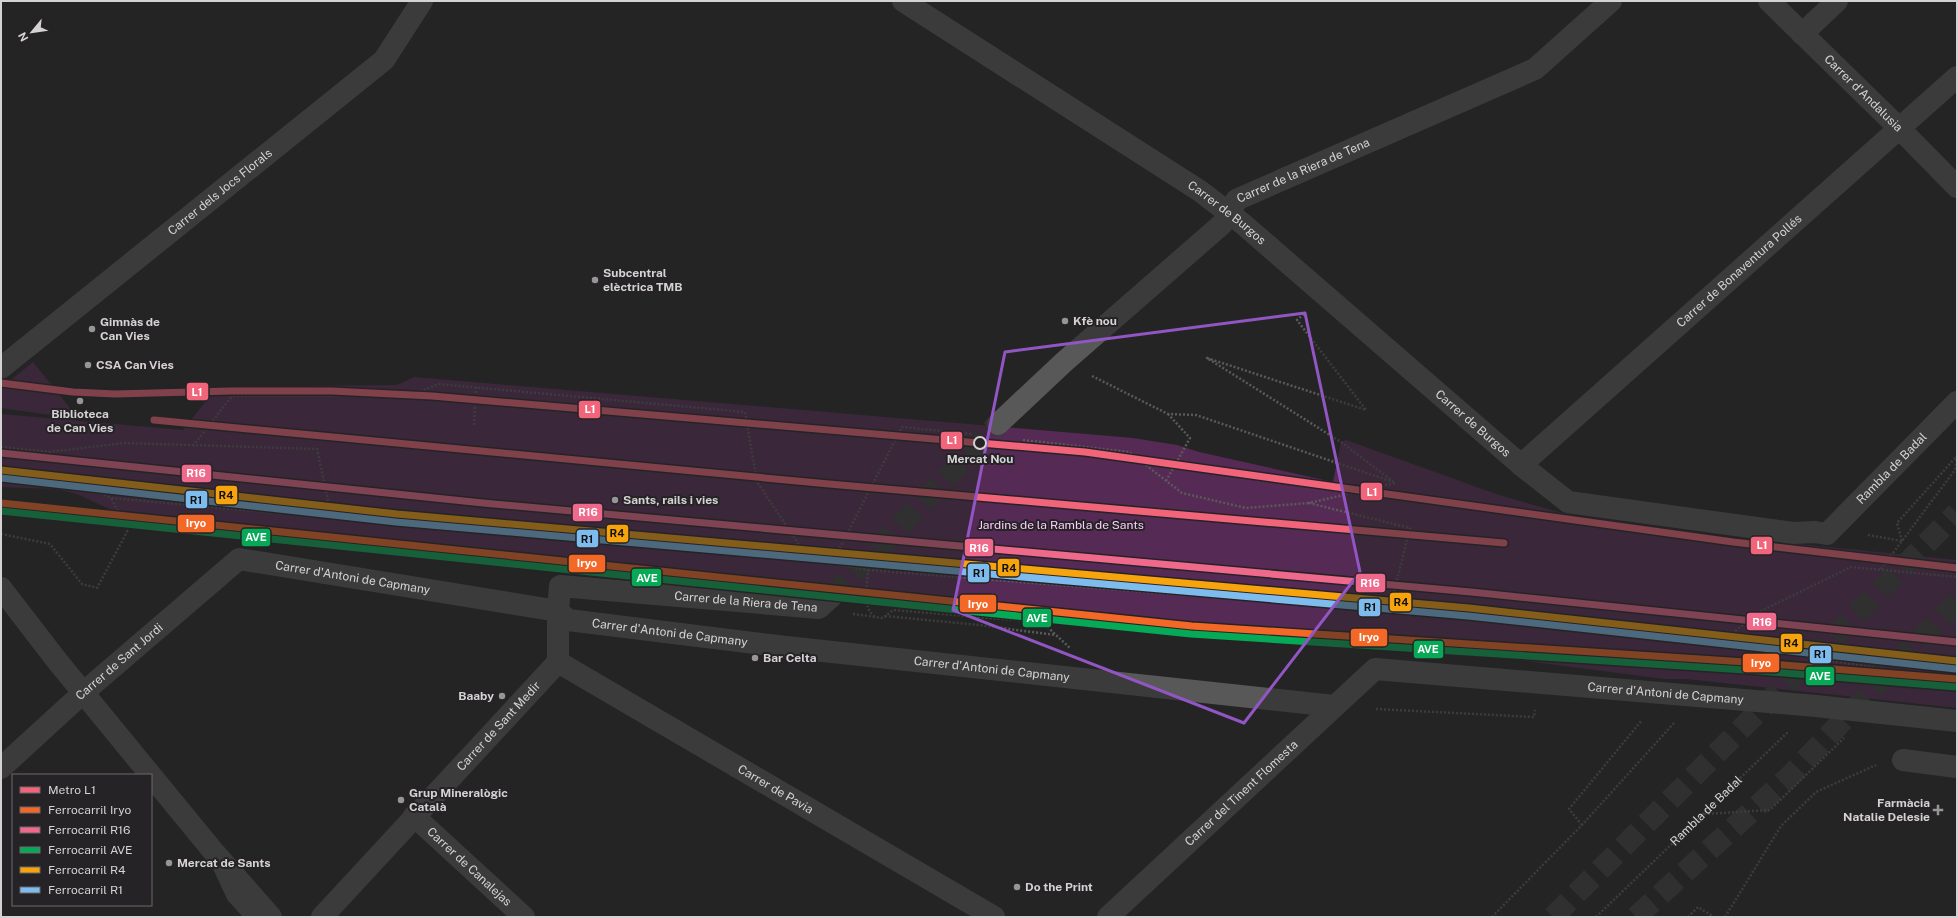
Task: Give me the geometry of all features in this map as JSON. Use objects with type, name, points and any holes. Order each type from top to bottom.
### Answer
[{"type":"street","name":"Carrer dels Jocs Florals","points":[[1,368],[384,60],[422,1]]},
{"type":"street","name":"Carrer de Burgos","points":[[903,1],[1200,191],[1243,224],[1521,465]]},
{"type":"street","name":"Carrer de la Riera de Tena","points":[[998,424],[1064,362],[1230,215],[1236,200],[1535,69],[1611,1]]},
{"type":"street","name":"Carrer d'Andalusia","points":[[1769,1],[1957,187]]},
{"type":"street","points":[[1802,34],[1837,1]]},
{"type":"street","name":"Carrer de Bonaventura Pollés","points":[[1521,465],[1957,77]]},
{"type":"street","name":"Rambla de Badal","points":[[1521,465],[1568,502],[1793,534],[1815,532],[1827,534],[1957,402]]},
{"type":"street","name":"Carrer d'Antoni de Capmany","points":[[239,559],[558,611],[568,620],[786,647],[1334,706]]},
{"type":"street","name":"Carrer de Sant Jordi","points":[[1,768],[84,692],[239,559]]},
{"type":"street","name":"Carrer de la Riera de Tena","points":[[558,611],[560,586],[825,602]]},
{"type":"street","points":[[1,588],[151,774]]},
{"type":"street","points":[[558,611],[558,662]]},
{"type":"street","name":"Carrer de Sant Medir","points":[[322,917],[558,662]]},
{"type":"street","name":"Carrer de Pavia","points":[[558,662],[994,917]]},
{"type":"street","name":"Carrer d'Antoni de Capmany","points":[[1375,669],[1816,706],[1957,721]]},
{"type":"street","name":"Carrer del Tinent Flomesta","points":[[1108,917],[1375,669]]},
{"type":"street","points":[[1903,760],[1957,767]]},
{"type":"street","points":[[152,776],[213,851],[271,917]]},
{"type":"street","name":"Carrer de Canalejas","points":[[414,816],[524,917]]},
{"type":"lane","points":[[213,851],[234,896],[253,917]]},
{"type":"path","points":[[1298,320],[1366,410],[1207,358],[1341,442],[1395,483]]},
{"type":"path","points":[[1064,362],[1168,414],[1190,438],[1166,481]]},
{"type":"path","points":[[193,446],[232,396],[411,395],[438,384],[745,412],[757,482],[810,561]]},
{"type":"path","points":[[474,425],[476,388]]},
{"type":"path","points":[[1168,414],[1196,415],[1395,483]]},
{"type":"path","points":[[832,563],[902,426],[973,434]]},
{"type":"path","points":[[1020,440],[1129,452],[1182,493],[1246,508],[1310,503],[1395,483]]},
{"type":"path","points":[[1,447],[49,452],[124,443],[318,449],[332,519]]},
{"type":"path","points":[[1880,570],[1955,470],[1957,456]]},
{"type":"path","points":[[1902,541],[1897,523],[1957,456]]},
{"type":"path","points":[[1,473],[62,474],[110,498],[832,563],[868,570],[1389,611],[1719,643],[1957,681]]},
{"type":"path","points":[[1,534],[50,544],[82,584],[97,588],[128,530],[110,498]]},
{"type":"path","points":[[1310,503],[1410,528],[1389,611]]},
{"type":"path","points":[[1870,529],[1868,535],[1902,541]]},
{"type":"path","points":[[1719,643],[1763,610],[1851,567],[1957,577]]},
{"type":"path","points":[[868,570],[866,604],[870,613],[877,618]]},
{"type":"path","points":[[825,602],[877,618],[885,616],[979,625],[1056,635]]},
{"type":"path","points":[[885,616],[893,610],[1042,622],[1072,651]]},
{"type":"path","points":[[1870,667],[1870,685]]},
{"type":"path","points":[[1334,706],[1534,717],[1536,702]]},
{"type":"path","name":"Rambla de Badal","points":[[1596,917],[1816,706]]},
{"type":"path","points":[[1582,824],[1569,809],[1647,714]]},
{"type":"path","points":[[1492,917],[1582,824],[1679,717]]},
{"type":"path","points":[[1703,814],[1770,810],[1846,735]]},
{"type":"path","points":[[1725,917],[1782,826],[1816,792],[1896,756],[1903,760]]},
{"type":"path","points":[[1688,917],[1698,907],[1714,917]]},
{"type":"highlighted area","points":[[1305,313],[1360,572],[1244,723],[953,610],[1005,352]]},
{"type":"green space","points":[[33,362],[79,419],[1,408],[1,388]]},
{"type":"green space","name":"Jardins de la Rambla de Sants","points":[[414,377],[1133,438],[1177,445],[1199,452],[1333,482],[1341,442],[1346,440],[1499,495],[1562,513],[1737,538],[1957,560],[1957,708],[1686,679],[1664,679],[1473,654],[1265,634],[1042,617],[920,602],[367,553],[137,522],[77,494],[56,489],[1,487],[1,414],[183,430],[217,387],[397,385]]},
{"type":"tunnel","points":[[831,597],[998,424]]},
{"type":"tunnel","points":[[1553,917],[1957,513]]},
{"type":"tunnel","points":[[1636,917],[1790,776],[1957,601]]},
{"type":"metro line","name":"L1","points":[[1,383],[73,392],[115,394],[231,391],[332,391],[432,396],[1085,452],[1733,542],[1957,568]]},
{"type":"metro line","name":"L1","points":[[154,420],[829,484],[1504,543]]},
{"type":"rail line","name":"R16","points":[[1,453],[483,503],[1471,592],[1957,642]]},
{"type":"rail line","name":"R4","points":[[1,470],[397,514],[1469,608],[1957,661]]},
{"type":"rail line","name":"R1","points":[[1,478],[396,522],[1468,616],[1956,669]]},
{"type":"rail line","name":"Iryo","points":[[1,503],[1192,626],[1761,663],[1957,679]]},
{"type":"rail line","name":"AVE","points":[[1,511],[1191,634],[1760,671],[1956,687]]},
{"type":"place","name":"Subcentral elèctrica TMB","points":[[595,280]]},
{"type":"place","name":"Kfè nou","points":[[1065,321]]},
{"type":"place","name":"Gimnàs de Can Vies","points":[[92,329]]},
{"type":"place","name":"CSA Can Vies","points":[[88,365]]},
{"type":"place","name":"Biblioteca de Can Vies","points":[[80,401]]},
{"type":"place","name":"Mercat Nou","points":[[980,443]]},
{"type":"place","name":"Sants, rails i vies","points":[[615,500]]},
{"type":"place","name":"Bar Celta","points":[[755,658]]},
{"type":"place","name":"Baaby","points":[[502,696]]},
{"type":"place","name":"Grup Mineralògic Català","points":[[401,800]]},
{"type":"place","name":"Farmàcia Natalie Delesie","points":[[1938,810]]},
{"type":"place","name":"Mercat de Sants","points":[[169,863]]},
{"type":"place","name":"Do the Print","points":[[1017,887]]}]
